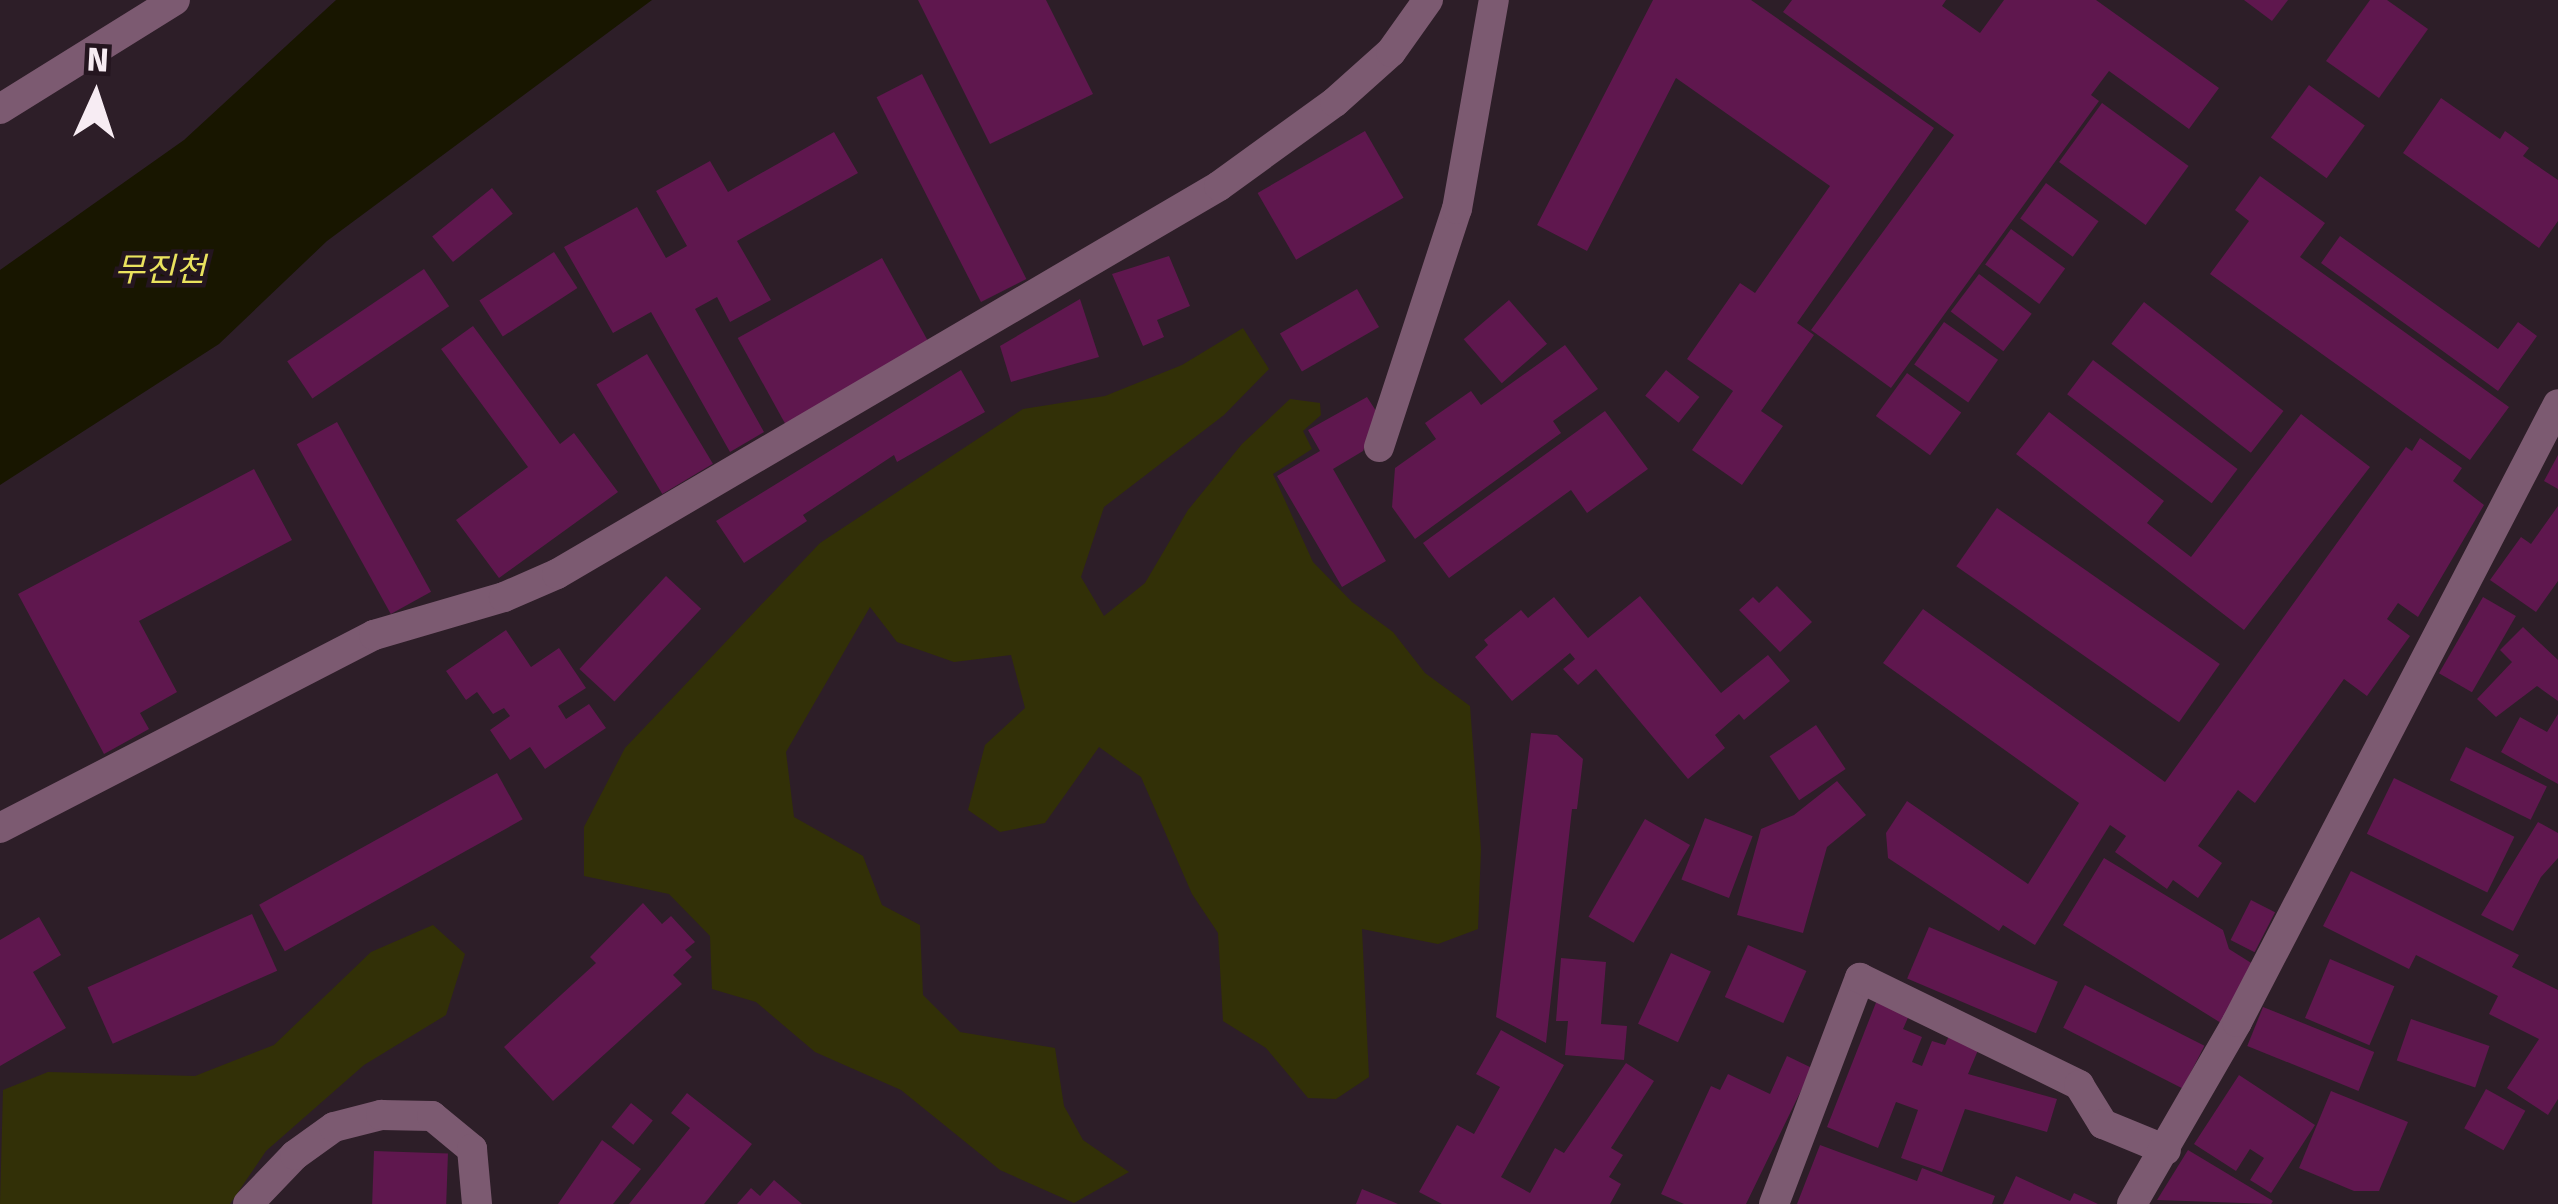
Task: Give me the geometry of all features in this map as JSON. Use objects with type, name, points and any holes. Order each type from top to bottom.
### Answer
[{"type":"street","points":[[0,109],[175,0]]},
{"type":"street","points":[[0,828],[374,635],[504,597],[598,550],[1219,186],[1377,64],[1428,0]]},
{"type":"street","points":[[1379,447],[1457,209],[1495,0]]},
{"type":"street","points":[[2132,1204],[2166,1150],[2558,404]]},
{"type":"street","points":[[1774,1204],[1860,978],[2079,1085],[2103,1124],[2166,1150]]},
{"type":"street","points":[[248,1204],[295,1155],[334,1127],[381,1114],[432,1117],[472,1149],[477,1204]]},
{"type":"shaded area","points":[[1243,328],[1269,369],[1224,415],[1104,507],[1081,577],[1104,616],[1145,583],[1188,510],[1242,444],[1290,399],[1320,403],[1321,415],[1303,431],[1312,449],[1273,474],[1313,562],[1352,602],[1393,632],[1425,673],[1470,706],[1481,849],[1478,929],[1438,944],[1362,929],[1369,1077],[1336,1099],[1308,1098],[1266,1048],[1223,1021],[1218,933],[1192,894],[1141,777],[1099,747],[1045,823],[1000,832],[968,810],[985,745],[1025,708],[1011,655],[954,662],[897,642],[870,607],[786,752],[794,817],[863,856],[882,905],[920,925],[923,995],[960,1032],[1055,1048],[1064,1106],[1083,1140],[1129,1172],[1074,1203],[1000,1170],[901,1090],[815,1052],[756,1002],[712,989],[710,936],[669,894],[584,876],[584,827],[625,748],[820,543],[1023,409],[1105,396],[1182,365]]},
{"type":"shaded area","points":[[433,925],[465,954],[446,1015],[364,1065],[266,1151],[230,1204],[0,1204],[3,1090],[48,1072],[195,1076],[274,1045],[371,952]]},
{"type":"water","name":"무진천","points":[[336,0],[652,0],[327,241],[219,344],[0,485],[0,270],[184,140]]},
{"type":"building","points":[[918,0],[1046,0],[1093,94],[990,144]]},
{"type":"building","points":[[1653,0],[1751,0],[1934,128],[1797,323],[1814,335],[1761,411],[1783,426],[1742,485],[1692,450],[1733,391],[1687,359],[1740,283],[1755,293],[1830,186],[1676,78],[1587,251],[1537,225]]},
{"type":"building","points":[[1792,0],[1946,0],[1942,6],[1980,33],[2004,0],[2096,0],[2219,88],[2189,129],[2109,71],[2091,95],[2099,101],[1891,388],[1811,330],[1954,135],[1783,12]]},
{"type":"building","points":[[2244,0],[2288,0],[2272,21]]},
{"type":"building","points":[[2370,0],[2387,0],[2428,29],[2379,98],[2326,61]]},
{"type":"building","points":[[922,74],[1026,279],[981,302],[877,97]]},
{"type":"building","points":[[2309,85],[2365,126],[2327,178],[2271,138]]},
{"type":"building","points":[[2441,98],[2500,139],[2505,131],[2529,148],[2523,156],[2558,180],[2558,221],[2539,248],[2403,153]]},
{"type":"building","points":[[2102,103],[2189,166],[2146,225],[2059,162]]},
{"type":"building","points":[[1365,131],[1404,198],[1296,260],[1258,193]]},
{"type":"building","points":[[834,132],[858,173],[737,241],[771,300],[730,322],[717,297],[695,309],[764,432],[730,452],[651,312],[613,333],[564,247],[637,207],[666,258],[687,246],[656,191],[710,161],[728,192]]},
{"type":"building","points":[[2260,176],[2325,223],[2300,257],[2509,407],[2470,460],[2210,274],[2249,221],[2235,210]]},
{"type":"building","points":[[2046,183],[2099,221],[2073,257],[2020,219]]},
{"type":"building","points":[[492,188],[513,214],[453,262],[432,236]]},
{"type":"building","points":[[2011,229],[2065,268],[2039,304],[1985,265]]},
{"type":"building","points":[[2340,236],[2498,349],[2518,322],[2537,336],[2498,391],[2321,263]]},
{"type":"building","points":[[554,252],[577,288],[503,337],[479,300]]},
{"type":"building","points":[[1169,256],[1190,306],[1157,320],[1164,337],[1143,346],[1112,274]]},
{"type":"building","points":[[882,258],[933,351],[789,431],[738,338]]},
{"type":"building","points":[[424,269],[449,306],[312,399],[287,361]]},
{"type":"building","points":[[1979,274],[2032,314],[2003,351],[1951,312]]},
{"type":"building","points":[[1357,289],[1379,327],[1302,372],[1280,334]]},
{"type":"building","points":[[1080,299],[1099,357],[1011,382],[1000,346]]},
{"type":"building","points":[[1509,300],[1547,344],[1502,383],[1464,339]]},
{"type":"building","points":[[2144,302],[2283,411],[2251,453],[2111,344]]},
{"type":"building","points":[[1944,322],[1998,360],[1968,402],[1914,365]]},
{"type":"building","points":[[473,326],[560,444],[574,433],[618,492],[499,578],[456,520],[528,467],[441,349]]},
{"type":"building","points":[[1565,345],[1598,389],[1553,421],[1561,433],[1415,539],[1392,507],[1395,468],[1436,439],[1425,423],[1471,391],[1481,405]]},
{"type":"building","points":[[647,354],[713,464],[662,494],[596,384]]},
{"type":"building","points":[[2093,360],[2238,469],[2212,503],[2067,394]]},
{"type":"building","points":[[961,370],[985,412],[897,462],[894,455],[803,515],[807,521],[744,563],[716,521]]},
{"type":"building","points":[[1666,370],[1699,397],[1679,423],[1645,396]]},
{"type":"building","points":[[1907,373],[1961,412],[1930,455],[1876,416]]},
{"type":"building","points":[[1367,397],[1378,414],[1363,451],[1333,469],[1386,561],[1342,587],[1277,476],[1320,451],[1308,430]]},
{"type":"building","points":[[1605,411],[1648,469],[1587,513],[1571,490],[1449,578],[1423,543]]},
{"type":"building","points":[[2049,412],[2164,501],[2147,523],[2191,557],[2301,414],[2370,467],[2244,630],[2016,454]]},
{"type":"building","points":[[337,422],[431,592],[391,614],[297,444]]},
{"type":"building","points":[[2420,438],[2462,468],[2453,481],[2484,505],[2418,617],[2398,603],[2387,619],[2410,636],[2367,696],[2344,679],[2255,803],[2238,790],[2198,846],[2222,863],[2198,898],[2173,880],[2167,889],[2115,852],[2126,836],[2110,825],[2035,945],[2003,925],[1999,931],[1888,858],[1886,833],[1907,801],[2028,884],[2079,803],[1883,663],[1923,609],[2165,782],[2406,447],[2412,451]]},
{"type":"building","points":[[2558,455],[2558,489],[2544,481]]},
{"type":"building","points":[[254,469],[292,540],[139,621],[177,692],[140,713],[149,729],[104,754],[18,594]]},
{"type":"building","points":[[2558,506],[2558,581],[2536,612],[2490,580],[2521,537],[2531,544]]},
{"type":"building","points":[[1997,508],[2220,664],[2179,722],[1956,566]]},
{"type":"building","points":[[666,576],[701,609],[614,702],[579,669]]},
{"type":"building","points":[[1777,586],[1812,622],[1780,652],[1739,610],[1753,597],[1759,603]]},
{"type":"building","points":[[1640,596],[1721,693],[1768,655],[1790,681],[1744,720],[1739,714],[1715,735],[1725,748],[1688,779],[1596,669],[1578,685],[1563,669],[1575,659],[1570,653],[1512,701],[1475,657],[1488,645],[1484,640],[1521,610],[1528,618],[1554,597],[1588,638]]},
{"type":"building","points":[[2483,597],[2516,616],[2472,692],[2439,673]]},
{"type":"building","points":[[2523,627],[2558,660],[2558,701],[2537,686],[2496,717],[2477,699],[2512,662],[2500,650]]},
{"type":"building","points":[[506,630],[531,667],[559,648],[586,688],[558,706],[566,719],[589,704],[606,728],[545,769],[530,747],[510,760],[490,730],[510,716],[504,708],[493,714],[477,692],[466,700],[446,671]]},
{"type":"building","points":[[2558,714],[2558,784],[2501,752],[2520,717],[2547,732]]},
{"type":"building","points":[[1816,725],[1846,769],[1799,800],[1770,756]]},
{"type":"building","points":[[1531,733],[1557,735],[1583,759],[1577,809],[1572,809],[1546,1043],[1496,1017]]},
{"type":"building","points":[[2466,747],[2547,786],[2531,820],[2450,780]]},
{"type":"building","points":[[497,773],[523,819],[285,951],[259,905]]},
{"type":"building","points":[[2394,778],[2514,837],[2487,892],[2367,834]]},
{"type":"building","points":[[1837,781],[1866,815],[1827,847],[1803,933],[1737,915],[1761,829],[1794,815]]},
{"type":"building","points":[[1705,818],[1753,836],[1729,898],[1681,880]]},
{"type":"building","points":[[1645,819],[1690,845],[1634,943],[1588,917]]},
{"type":"building","points":[[2538,822],[2558,833],[2558,858],[2541,877],[2513,931],[2481,915]]},
{"type":"building","points":[[2104,858],[2223,930],[2229,949],[2256,966],[2221,1023],[2063,925]]},
{"type":"building","points":[[2351,871],[2519,955],[2512,967],[2558,990],[2558,1099],[2548,1115],[2507,1088],[2539,1039],[2489,1014],[2498,996],[2416,955],[2409,969],[2323,926]]},
{"type":"building","points":[[2251,900],[2275,912],[2255,952],[2231,940]]},
{"type":"building","points":[[643,903],[662,924],[671,916],[695,942],[685,950],[692,957],[673,975],[682,984],[553,1101],[504,1047],[596,963],[590,957]]},
{"type":"building","points":[[252,914],[277,971],[113,1044],[88,987]]},
{"type":"building","points":[[39,917],[61,955],[33,972],[66,1028],[0,1066],[0,940]]},
{"type":"building","points":[[1929,927],[2058,982],[2036,1033],[1907,979]]},
{"type":"building","points":[[1748,945],[1806,971],[1783,1023],[1725,997]]},
{"type":"building","points":[[1671,953],[1711,972],[1678,1042],[1638,1024]]},
{"type":"building","points":[[1561,958],[1606,962],[1601,1024],[1627,1026],[1624,1060],[1565,1055],[1568,1021],[1556,1021]]},
{"type":"building","points":[[2330,959],[2394,986],[2369,1045],[2305,1018]]},
{"type":"building","points":[[2085,985],[2204,1046],[2183,1089],[2063,1028]]},
{"type":"building","points":[[1877,1000],[1910,1013],[1903,1029],[1922,1037],[1912,1062],[1922,1066],[1932,1041],[1945,1045],[1951,1031],[1981,1043],[1968,1074],[2057,1099],[2047,1132],[1965,1109],[1942,1172],[1901,1158],[1918,1110],[1896,1102],[1878,1148],[1827,1127]]},
{"type":"building","points":[[2263,1007],[2374,1052],[2359,1091],[2247,1046]]},
{"type":"building","points":[[2411,1019],[2489,1046],[2475,1088],[2397,1061]]},
{"type":"building","points":[[1501,1030],[1564,1065],[1501,1177],[1530,1193],[1555,1148],[1564,1153],[1626,1063],[1654,1081],[1611,1148],[1623,1155],[1609,1177],[1621,1184],[1610,1204],[1442,1204],[1419,1192],[1457,1125],[1474,1134],[1500,1087],[1476,1074]]},
{"type":"building","points":[[1787,1056],[1812,1068],[1746,1204],[1684,1204],[1661,1194],[1711,1086],[1720,1090],[1728,1074],[1770,1094]]},
{"type":"building","points":[[2239,1075],[2315,1125],[2271,1193],[2250,1180],[2264,1158],[2250,1149],[2236,1171],[2194,1144]]},
{"type":"building","points":[[2486,1089],[2525,1111],[2504,1150],[2464,1128]]},
{"type":"building","points":[[2331,1091],[2408,1122],[2379,1191],[2354,1191],[2299,1168]]},
{"type":"building","points":[[687,1093],[752,1144],[704,1204],[629,1204],[690,1128],[671,1113]]},
{"type":"building","points":[[631,1103],[653,1121],[633,1145],[611,1127]]},
{"type":"building","points":[[602,1140],[641,1169],[613,1204],[558,1204]]},
{"type":"building","points":[[1820,1145],[1917,1181],[1922,1168],[1995,1196],[1992,1204],[1797,1204]]},
{"type":"building","points":[[2188,1150],[2273,1201],[2157,1200]]},
{"type":"building","points":[[374,1151],[448,1154],[446,1204],[372,1204]]},
{"type":"building","points":[[2016,1176],[2070,1201],[2074,1193],[2098,1204],[2003,1204]]},
{"type":"building","points":[[774,1180],[802,1204],[737,1204],[751,1188],[760,1196]]},
{"type":"building","points":[[1362,1189],[1398,1204],[1356,1204]]}]
